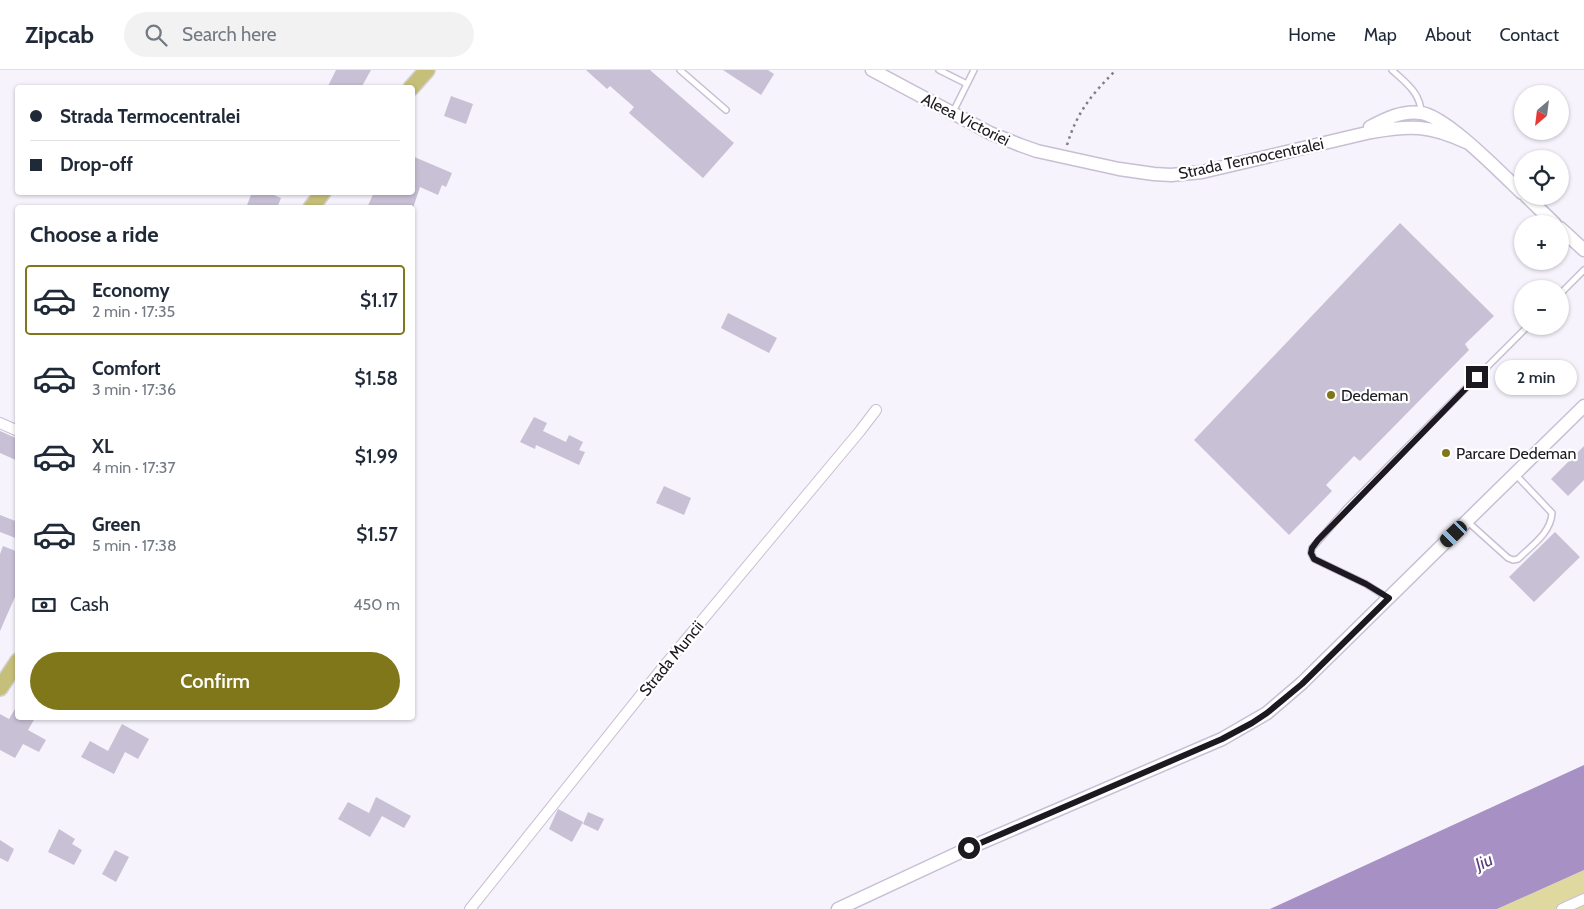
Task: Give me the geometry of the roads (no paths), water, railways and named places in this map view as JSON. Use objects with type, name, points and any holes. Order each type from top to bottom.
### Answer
[{"type":"main road","points":[[414,85],[427,70]]},
{"type":"main road","points":[[0,688],[15,666]]},
{"type":"street","name":"Aleea Victoriei","points":[[872,70],[1004,140],[1037,151],[1064,157]]},
{"type":"street","name":"Strada Termocentralei","points":[[1349,137],[1404,113],[1421,113],[1435,117],[1466,142],[1514,187]]},
{"type":"street","name":"Strada Termocentralei","points":[[1064,157],[1137,172],[1171,175],[1187,174],[1276,155],[1385,129],[1413,126],[1436,130],[1466,142]]},
{"type":"street","points":[[1535,205],[1546,215]]},
{"type":"street","points":[[1569,236],[1584,250]]},
{"type":"street","points":[[838,909],[978,844],[1222,739],[1252,723],[1302,684],[1584,406]]},
{"type":"street","name":"Strada Muncii","points":[[470,909],[664,666],[876,410]]},
{"type":"street","points":[[0,423],[15,430]]},
{"type":"street","points":[[1562,909],[1584,899]]},
{"type":"lane","points":[[680,70],[726,110]]},
{"type":"lane","points":[[940,70],[967,84]]},
{"type":"lane","points":[[952,113],[974,70]]},
{"type":"lane","points":[[1392,70],[1416,94],[1421,104],[1421,113]]},
{"type":"lane","points":[[1569,285],[1584,270]]},
{"type":"lane","points":[[1389,598],[1366,584],[1314,559],[1311,553],[1312,548],[1412,441],[1519,335]]},
{"type":"lane","points":[[1467,521],[1508,558],[1518,559],[1536,542],[1548,530],[1552,521],[1552,513],[1516,474]]},
{"type":"water","name":"Jiu","points":[[1584,765],[1584,870],[1497,909],[1270,909]]},
{"type":"place","name":"Dedeman","points":[[1331,395]]},
{"type":"place","name":"Parcare Dedeman","points":[[1446,453]]}]
